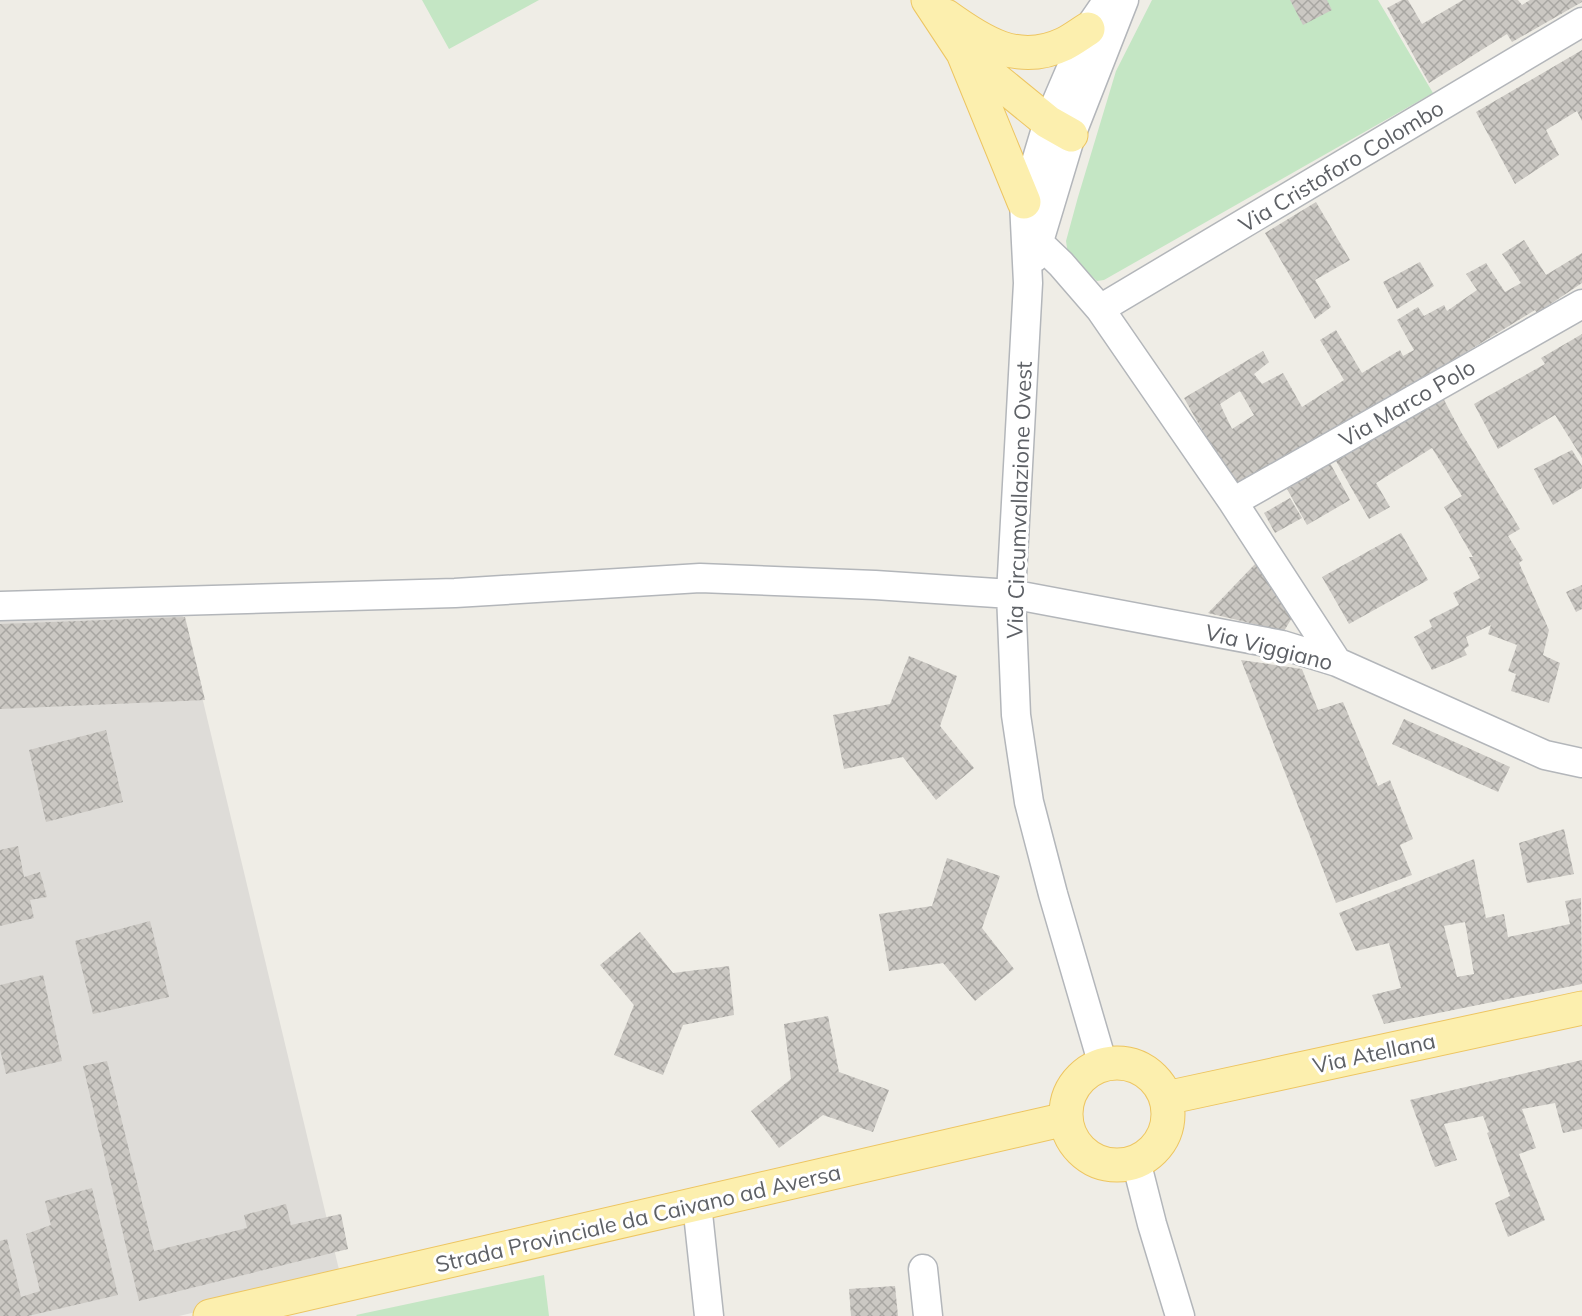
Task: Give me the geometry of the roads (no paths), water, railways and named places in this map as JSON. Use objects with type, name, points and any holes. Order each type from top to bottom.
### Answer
[{"type":"main road","points":[[931,4],[976,38],[1004,50],[1041,51],[1063,45],[1088,29]]},
{"type":"main road","points":[[931,4],[963,53],[1024,202]]},
{"type":"main road","points":[[963,53],[1059,129]]},
{"type":"main road","name":"Via Atellana","points":[[1166,1098],[1582,1008]]},
{"type":"main road","points":[[1123,1063],[1142,1069],[1157,1081],[1166,1098],[1169,1114],[1167,1129],[1160,1143],[1150,1154],[1136,1161],[1118,1165],[1099,1162],[1083,1152],[1072,1137],[1066,1119],[1067,1102],[1075,1085],[1087,1072],[1103,1065],[1123,1063]]},
{"type":"main road","name":"Strada Provinciale da Caivano ad Aversa","points":[[210,1316],[247,1312],[697,1204],[1066,1119]]},
{"type":"street","name":"Via Circumvallazione Ovest","points":[[1028,283],[1039,243],[1059,129],[1088,29],[1108,0]]},
{"type":"street","name":"Via Circumvallazione Ovest","points":[[1103,1065],[1053,894],[1029,802],[1016,715],[1011,594],[1028,283],[1024,202],[1124,0]]},
{"type":"street","name":"Via Cristoforo Colombo","points":[[1100,309],[1582,22]]},
{"type":"street","points":[[1039,243],[1100,309],[1233,502],[1337,662]]},
{"type":"street","name":"Via Marco Polo","points":[[1233,502],[1582,304]]},
{"type":"street","name":"Via Viggiano","points":[[0,606],[455,593],[700,578],[875,585],[1011,594],[1282,645],[1337,662],[1545,755],[1582,763]]},
{"type":"street","points":[[1136,1161],[1152,1224],[1180,1316]]},
{"type":"street","points":[[697,1204],[709,1316]]},
{"type":"street","points":[[923,1269],[928,1316]]}]
